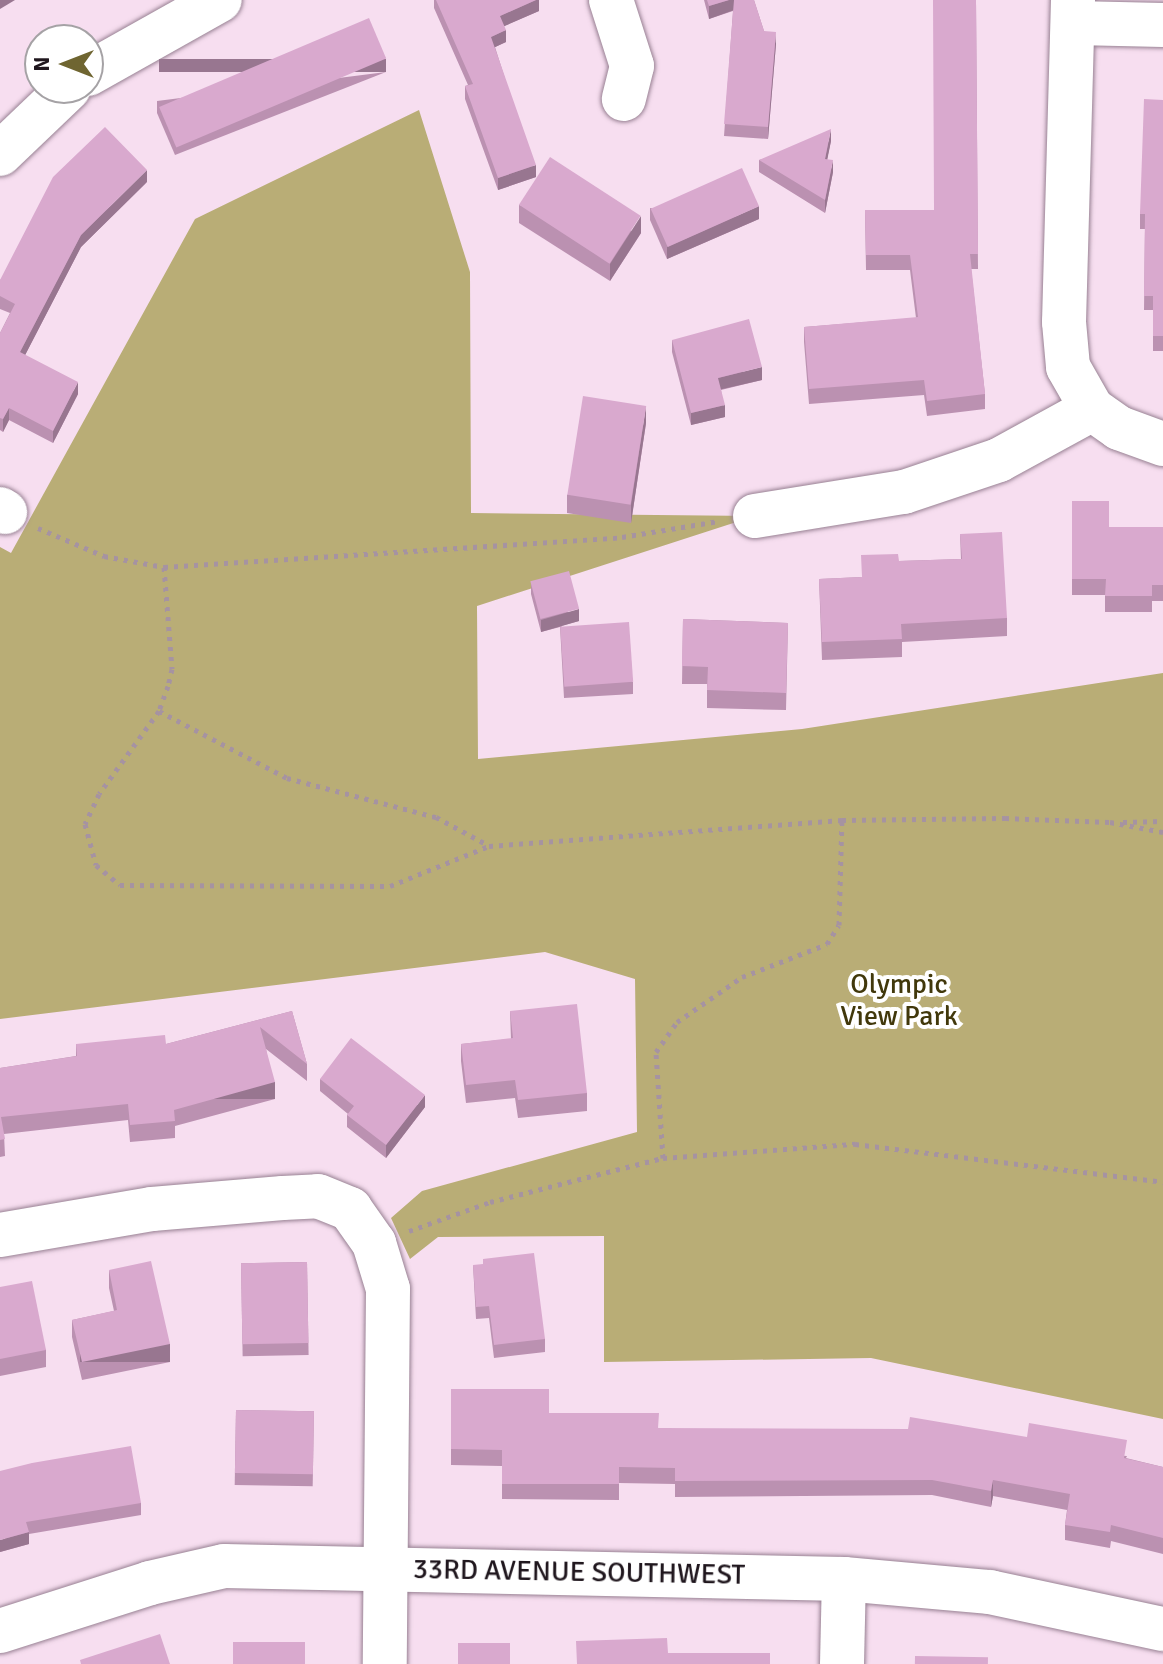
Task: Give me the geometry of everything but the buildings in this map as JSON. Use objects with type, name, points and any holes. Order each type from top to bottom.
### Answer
[{"type":"street","points":[[104,65],[220,0]]},
{"type":"street","points":[[611,0],[632,66],[624,99]]},
{"type":"street","points":[[1163,25],[1074,12],[1064,322],[1068,367],[1092,409],[1119,428],[1163,444]]},
{"type":"street","points":[[0,154],[52,104]]},
{"type":"street","points":[[755,516],[904,492],[999,460],[1092,409]]},
{"type":"street","points":[[0,1235],[152,1209],[283,1198],[318,1196],[350,1209],[374,1243],[388,1289],[385,1664]]},
{"type":"street","name":"33RD AVENUE SOUTHWEST","points":[[0,1631],[150,1583],[224,1566],[844,1579],[990,1592],[1163,1629]]},
{"type":"street","points":[[842,1664],[844,1579]]},
{"type":"path","points":[[3,510],[104,556],[164,567],[622,537],[755,516]]},
{"type":"path","points":[[164,567],[172,669],[159,711],[99,794],[85,824],[96,865],[120,885],[390,886],[489,846],[842,820],[1163,821]]},
{"type":"path","points":[[159,711],[287,778],[436,817],[489,846]]},
{"type":"path","points":[[663,1158],[656,1052],[677,1022],[742,977],[827,944],[839,925],[842,820]]},
{"type":"path","points":[[1110,822],[1163,832]]},
{"type":"path","points":[[374,1243],[490,1202],[663,1158],[855,1144],[1163,1182]]},
{"type":"green space","name":"Olympic View Park","points":[[419,110],[470,272],[471,513],[755,516],[477,606],[478,759],[802,729],[1163,673],[1163,1419],[871,1358],[604,1362],[604,1236],[438,1237],[410,1259],[391,1218],[422,1191],[637,1132],[635,979],[545,952],[0,1019],[0,547],[11,553],[195,219]]}]
